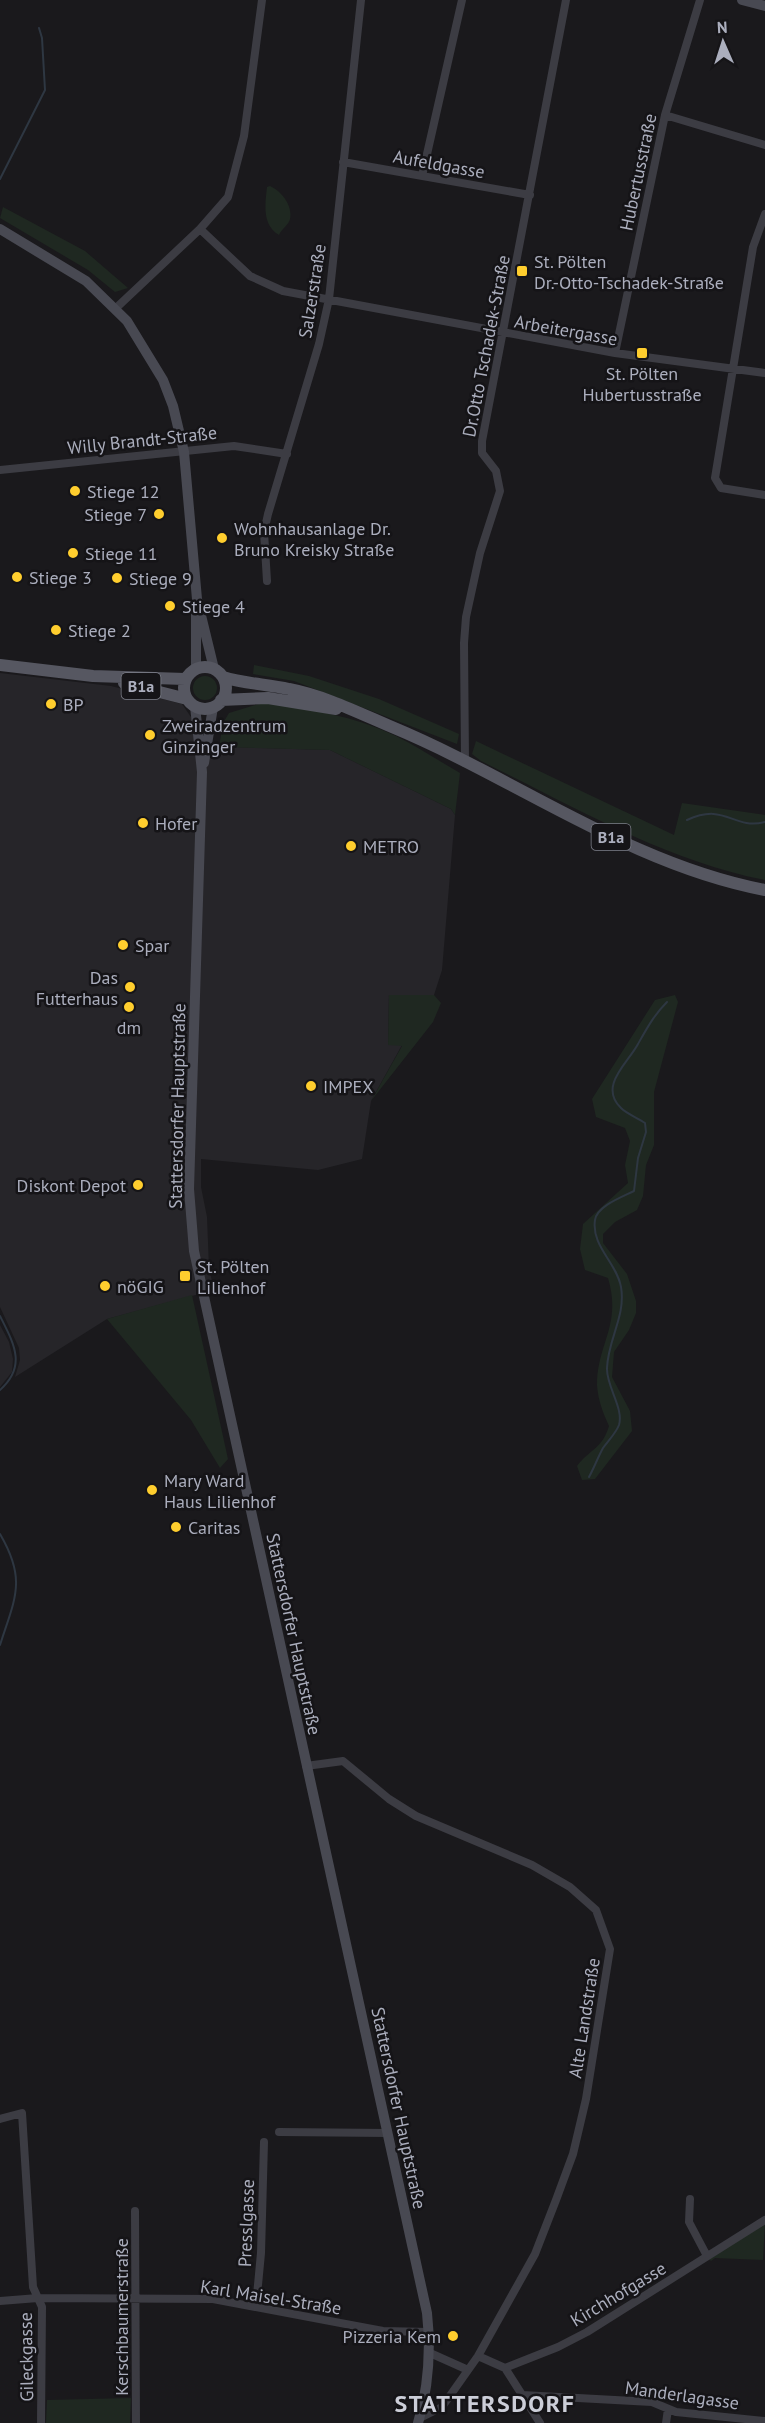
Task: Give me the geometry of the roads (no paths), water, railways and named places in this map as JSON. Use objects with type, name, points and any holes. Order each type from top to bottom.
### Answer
[{"type":"main road","points":[[742,0],[765,6]]},
{"type":"main road","points":[[0,229],[86,281],[115,309],[138,337],[163,380],[173,406],[183,452],[197,599],[218,673],[225,688],[217,703]]},
{"type":"main road","points":[[196,669],[194,625],[197,599]]},
{"type":"main road","name":"B1a","points":[[0,665],[93,676],[186,679]]},
{"type":"main road","name":"B1a","points":[[191,703],[184,690],[186,679],[196,669],[218,673],[253,685],[288,689],[393,727],[622,842],[688,871],[765,890]]},
{"type":"main road","name":"B1a","points":[[93,676],[191,703],[268,698],[327,704]]},
{"type":"main road","name":"Stattersdorfer Hauptstraße","points":[[191,703],[202,772]]},
{"type":"main road","name":"Stattersdorfer Hauptstraße","points":[[217,703],[202,772],[189,1189],[194,1251],[388,2133],[429,2332],[430,2353],[426,2389],[419,2421]]},
{"type":"street","points":[[115,309],[200,229],[228,197],[235,178],[244,136],[262,0]]},
{"type":"street","name":"Salzerstraße","points":[[267,581],[264,532],[329,299],[361,0]]},
{"type":"street","points":[[422,176],[462,0]]},
{"type":"street","name":"Dr.Otto Tschadek-Straße","points":[[465,763],[464,643],[480,553],[500,491],[496,471],[482,453],[482,441],[566,0]]},
{"type":"street","name":"Hubertusstraße","points":[[615,353],[665,115],[700,0]]},
{"type":"street","points":[[665,115],[765,145]]},
{"type":"street","name":"Aufeldgasse","points":[[343,162],[530,195]]},
{"type":"street","points":[[765,214],[753,247],[731,369],[715,480],[721,489],[765,495]]},
{"type":"street","name":"Arbeitergasse","points":[[200,229],[250,276],[262,284],[283,291],[502,334],[615,353],[765,373]]},
{"type":"street","name":"Willy Brandt-Straße","points":[[0,470],[234,446],[287,454]]},
{"type":"street","name":"Alte Landstraße","points":[[306,1766],[343,1761],[389,1799],[416,1816],[532,1865],[570,1887],[596,1910],[610,1949],[586,2099],[573,2154],[535,2254],[478,2356],[442,2407],[419,2421]]},
{"type":"street","name":"Gileckgasse","points":[[0,2119],[22,2113],[33,2287],[42,2307],[41,2423]]},
{"type":"street","points":[[279,2132],[388,2133]]},
{"type":"street","name":"Presslgasse","points":[[256,2306],[261,2253],[264,2142]]},
{"type":"street","points":[[690,2199],[688,2216],[691,2228],[707,2256]]},
{"type":"street","name":"Kerschbaumerstraße","points":[[135,2211],[136,2423]]},
{"type":"street","name":"Kirchhofgasse","points":[[505,2368],[587,2332],[765,2220]]},
{"type":"street","name":"Karl Maisel-Straße","points":[[0,2301],[38,2298],[213,2300],[256,2306],[383,2331],[429,2332]]},
{"type":"street","points":[[430,2353],[468,2370]]},
{"type":"street","points":[[478,2356],[505,2368],[540,2423]]},
{"type":"street","name":"Manderlagasse","points":[[522,2395],[652,2402],[676,2412],[765,2421]]},
{"type":"street","points":[[666,2423],[668,2409]]},
{"type":"waterway","points":[[0,179],[45,90],[42,38],[39,28]]},
{"type":"waterway","points":[[687,820],[711,814],[744,823],[765,822]]},
{"type":"waterway","points":[[589,1477],[603,1448],[618,1428],[620,1418],[607,1368],[610,1347],[621,1308],[621,1287],[615,1270],[600,1246],[595,1220],[605,1206],[634,1191],[638,1158],[646,1132],[645,1123],[623,1110],[615,1100],[614,1083],[651,1022],[667,1002]]},
{"type":"waterway","points":[[0,1316],[10,1336],[16,1363],[8,1381],[0,1390]]},
{"type":"waterway","points":[[0,1534],[14,1564],[16,1577],[14,1601],[0,1645]]},
{"type":"place","name":"St. Pölten Dr.-Otto-Tschadek-Straße","points":[[522,271]]},
{"type":"place","name":"St. Pölten Hubertusstraße","points":[[642,353]]},
{"type":"place","name":"Stiege 12","points":[[75,491]]},
{"type":"place","name":"Stiege 7","points":[[159,514]]},
{"type":"place","name":"Wohnhausanlage Dr. Bruno Kreisky Straße","points":[[222,538]]},
{"type":"place","name":"Stiege 11","points":[[73,553]]},
{"type":"place","name":"Stiege 3","points":[[17,577]]},
{"type":"place","name":"Stiege 9","points":[[117,578]]},
{"type":"place","name":"Stiege 4","points":[[170,606]]},
{"type":"place","name":"Stiege 2","points":[[56,630]]},
{"type":"place","name":"BP","points":[[51,704]]},
{"type":"place","name":"Zweiradzentrum Ginzinger","points":[[150,735]]},
{"type":"place","name":"Hofer","points":[[143,823]]},
{"type":"place","name":"METRO","points":[[351,846]]},
{"type":"place","name":"Spar","points":[[123,945]]},
{"type":"place","name":"Das Futterhaus","points":[[130,987]]},
{"type":"place","name":"dm","points":[[129,1007]]},
{"type":"place","name":"IMPEX","points":[[311,1086]]},
{"type":"place","name":"Diskont Depot","points":[[138,1185]]},
{"type":"place","name":"St. Pölten Lilienhof","points":[[185,1276]]},
{"type":"place","name":"nöGIG","points":[[105,1286]]},
{"type":"place","name":"Mary Ward Haus Lilienhof","points":[[152,1490]]},
{"type":"place","name":"Caritas","points":[[176,1527]]},
{"type":"place","name":"Pizzeria Kem","points":[[453,2336]]},
{"type":"district","name":"STATTERSDORF","points":[[485,2403]]}]
